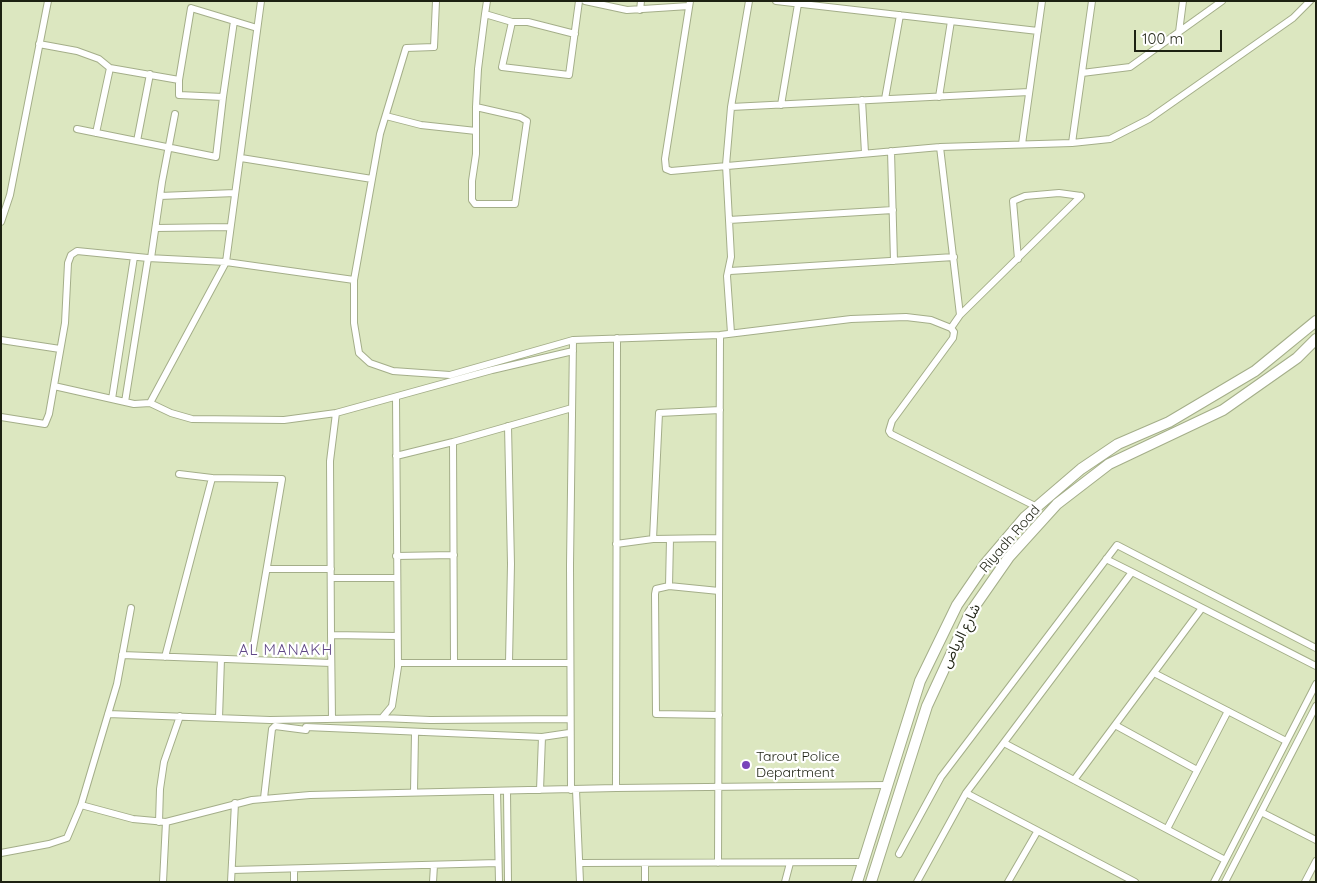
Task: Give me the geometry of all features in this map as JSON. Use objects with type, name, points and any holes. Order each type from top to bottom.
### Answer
[{"type":"main road","name":"Riyadh Road","points":[[857,882],[920,681],[957,605],[985,564],[1025,517],[1081,469],[1118,444],[1169,422],[1255,372],[1316,321]]},
{"type":"main road","name":"شارع الرياض","points":[[871,882],[927,706],[970,613],[1009,557],[1057,504],[1109,464],[1223,410],[1297,358],[1316,339]]},
{"type":"street","points":[[1,222],[10,195],[48,1]]},
{"type":"street","points":[[150,403],[226,262],[261,1]]},
{"type":"street","points":[[436,1],[434,47],[406,48],[386,116],[372,179],[354,280],[354,323],[359,353],[370,363],[393,371],[450,375],[573,340],[720,336],[731,333],[851,319],[906,317],[931,320],[951,328],[954,332],[953,338],[892,420],[889,431],[891,434],[1037,507]]},
{"type":"street","points":[[476,107],[520,117],[527,121],[515,204],[475,204],[472,200],[476,107],[487,1]]},
{"type":"street","points":[[512,22],[502,67],[569,75],[579,1]]},
{"type":"street","points":[[585,1],[626,10],[689,4],[665,159],[666,169],[672,171],[940,147],[1072,143],[1110,139],[1149,118],[1293,18],[1310,1]]},
{"type":"street","points":[[640,10],[641,1]]},
{"type":"street","points":[[731,333],[727,276],[730,271],[726,165],[731,107],[749,1]]},
{"type":"street","points":[[776,1],[1038,31]]},
{"type":"street","points":[[1022,144],[1042,1]]},
{"type":"street","points":[[1072,143],[1092,1]]},
{"type":"street","points":[[1178,32],[1183,1]]},
{"type":"street","points":[[1082,73],[1130,67],[1222,1]]},
{"type":"street","points":[[780,104],[798,4]]},
{"type":"street","points":[[223,97],[179,95],[179,80],[191,8],[257,28]]},
{"type":"street","points":[[485,14],[512,22],[528,22],[575,34]]},
{"type":"street","points":[[885,99],[900,15]]},
{"type":"street","points":[[77,129],[216,157],[234,21]]},
{"type":"street","points":[[939,97],[952,21]]},
{"type":"street","points":[[39,44],[77,51],[100,59],[110,68],[179,80]]},
{"type":"street","points":[[96,133],[110,68]]},
{"type":"street","points":[[137,141],[150,74]]},
{"type":"street","points":[[731,107],[1029,92]]},
{"type":"street","points":[[862,100],[865,154]]},
{"type":"street","points":[[125,402],[175,114]]},
{"type":"street","points":[[386,116],[421,125],[476,131]]},
{"type":"street","points":[[940,147],[960,315]]},
{"type":"street","points":[[892,151],[894,261]]},
{"type":"street","points":[[241,158],[372,179]]},
{"type":"street","points":[[951,328],[960,315],[1018,259],[1081,196],[1059,193],[1026,196],[1013,202],[1018,259]]},
{"type":"street","points":[[160,196],[235,194]]},
{"type":"street","points":[[729,220],[893,210]]},
{"type":"street","points":[[156,228],[230,227]]},
{"type":"street","points":[[1,418],[45,424],[49,414],[65,323],[68,263],[71,255],[77,251],[134,257],[226,262],[354,280]]},
{"type":"street","points":[[112,399],[134,257]]},
{"type":"street","points":[[730,271],[954,257]]},
{"type":"street","points":[[718,863],[720,336]]},
{"type":"street","points":[[616,788],[617,338]]},
{"type":"street","points":[[1,340],[60,350]]},
{"type":"street","points":[[573,340],[569,733],[580,882]]},
{"type":"street","points":[[54,386],[125,402],[143,405],[150,403],[171,413],[192,419],[284,420],[336,413],[492,370],[573,351]]},
{"type":"street","points":[[382,718],[392,706],[398,662],[396,397]]},
{"type":"street","points":[[396,456],[572,408]]},
{"type":"street","points":[[653,539],[659,413],[720,410]]},
{"type":"street","points":[[332,718],[330,461],[336,413]]},
{"type":"street","points":[[508,426],[511,564],[509,662]]},
{"type":"street","points":[[453,442],[454,662]]},
{"type":"street","points":[[179,474],[212,478],[282,478],[251,660]]},
{"type":"street","points":[[165,656],[212,478]]},
{"type":"street","points":[[616,544],[653,539],[719,538]]},
{"type":"street","points":[[669,586],[670,539]]},
{"type":"street","points":[[899,854],[942,777],[1117,545],[1316,648]]},
{"type":"street","points":[[396,556],[454,555]]},
{"type":"street","points":[[1106,559],[1316,666]]},
{"type":"street","points":[[267,569],[331,569]]},
{"type":"street","points":[[916,882],[966,793],[1132,572]]},
{"type":"street","points":[[331,578],[396,578]]},
{"type":"street","points":[[719,591],[669,586],[656,589],[655,594],[656,714],[719,715]]},
{"type":"street","points":[[1,853],[49,844],[67,838],[81,805],[108,714],[131,608]]},
{"type":"street","points":[[1074,780],[1202,608]]},
{"type":"street","points":[[331,635],[397,636]]},
{"type":"street","points":[[122,655],[331,663]]},
{"type":"street","points":[[219,718],[221,659]]},
{"type":"street","points":[[398,662],[569,663]]},
{"type":"street","points":[[1154,673],[1286,742]]},
{"type":"street","points":[[1214,882],[1316,684]]},
{"type":"street","points":[[1225,882],[1316,706]]},
{"type":"street","points":[[1166,829],[1228,711]]},
{"type":"street","points":[[108,714],[270,720],[332,718],[430,720],[569,719]]},
{"type":"street","points":[[163,882],[160,789],[164,762],[180,716]]},
{"type":"street","points":[[1115,725],[1197,770]]},
{"type":"street","points":[[264,798],[272,729],[275,726],[306,730],[306,728],[542,737],[569,733]]},
{"type":"street","points":[[414,733],[414,792]]},
{"type":"street","points":[[540,790],[542,737]]},
{"type":"street","points":[[1004,743],[1225,860]]},
{"type":"street","points":[[1282,749],[1296,744]]},
{"type":"street","points":[[81,805],[133,819],[162,822],[235,803],[264,798],[310,795],[616,788],[887,785]]},
{"type":"street","points":[[497,791],[499,882]]},
{"type":"street","points":[[507,791],[508,882]]},
{"type":"street","points":[[966,793],[1135,882]]},
{"type":"street","points":[[231,882],[235,803]]},
{"type":"street","points":[[1251,809],[1261,812],[1316,840]]},
{"type":"street","points":[[1247,817],[1261,812]]},
{"type":"street","points":[[1008,882],[1037,832]]},
{"type":"street","points":[[1305,882],[1316,861]]},
{"type":"street","points":[[580,863],[863,862]]},
{"type":"street","points":[[232,870],[498,863]]},
{"type":"street","points":[[645,863],[645,882]]},
{"type":"street","points":[[785,882],[790,863]]},
{"type":"street","points":[[433,882],[434,865]]},
{"type":"street","points":[[294,869],[294,882]]},
{"type":"place","name":"Tarout Police Department","points":[[746,765]]},
{"type":"district","name":"AL MANAKH","points":[[286,650]]}]
